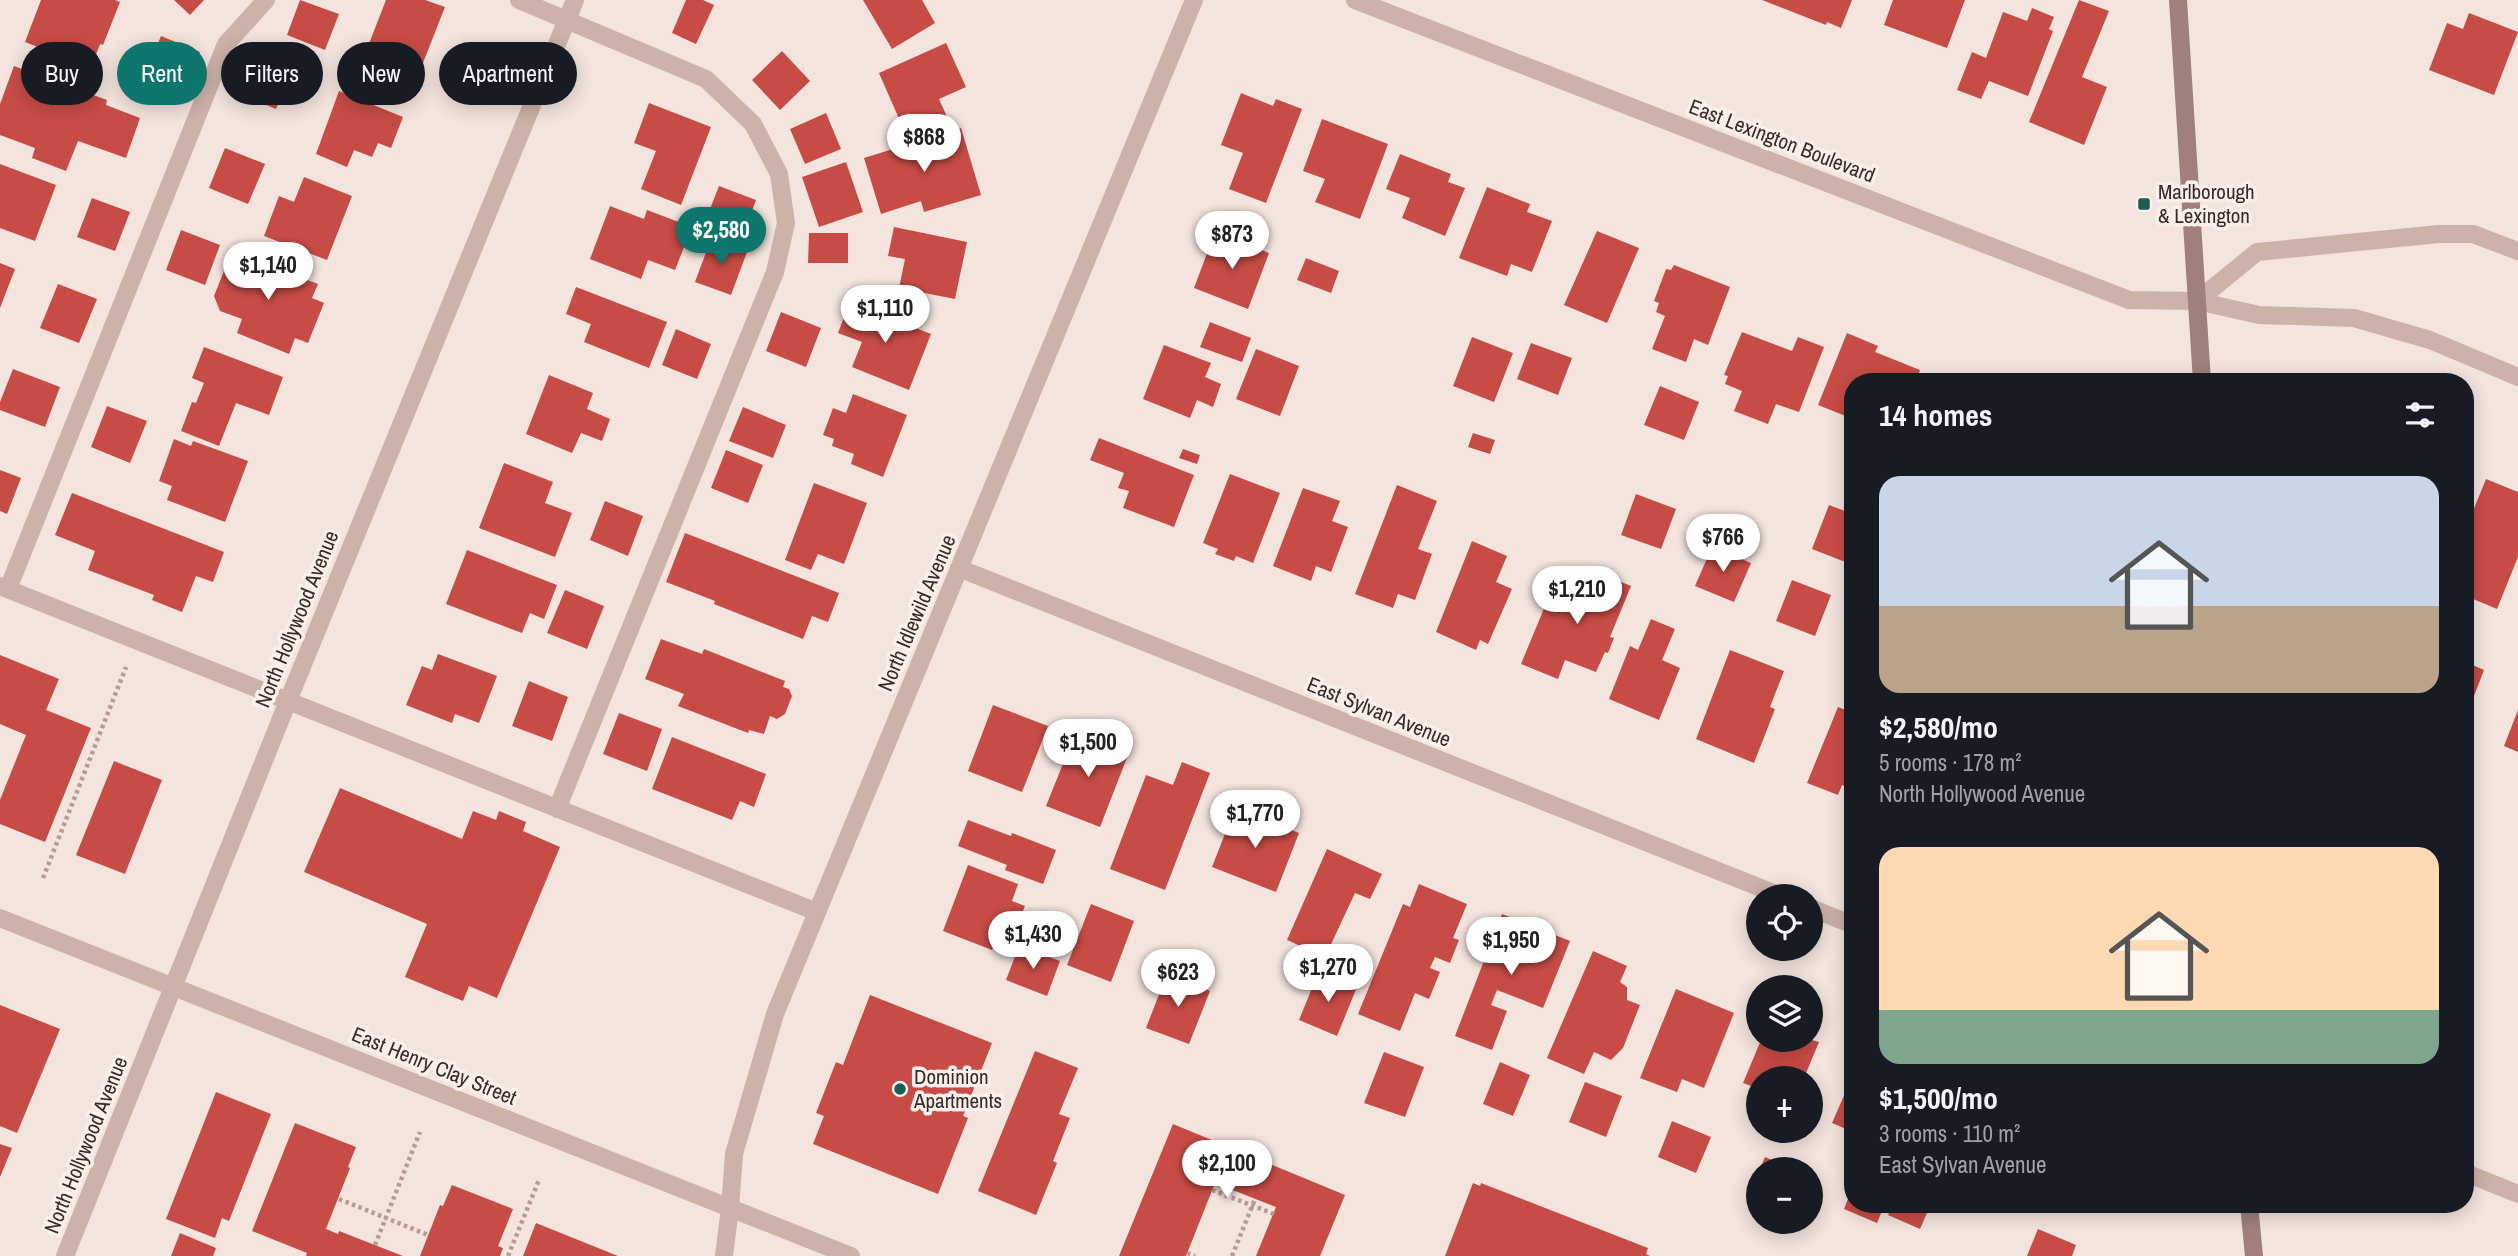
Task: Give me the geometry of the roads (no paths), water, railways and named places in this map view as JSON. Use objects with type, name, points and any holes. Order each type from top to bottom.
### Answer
[{"type":"street","points":[[266,0],[226,44],[4,587],[817,912]]},
{"type":"street","points":[[519,0],[706,79],[754,124],[779,174],[786,223],[775,272],[557,808]]},
{"type":"street","name":"North Hollywood Avenue","points":[[65,1256],[288,701],[575,0]]},
{"type":"street","name":"North Idlewild Avenue","points":[[724,1256],[734,1154],[775,1014],[1194,0]]},
{"type":"street","name":"East Lexington Boulevard","points":[[1354,0],[2129,300],[2197,301],[2259,315],[2354,318],[2430,340],[2518,377]]},
{"type":"street","points":[[2178,0],[2201,373]]},
{"type":"street","points":[[2197,301],[2257,251],[2439,234],[2473,234],[2518,251]]},
{"type":"street","name":"East Sylvan Avenue","points":[[961,569],[1751,884]]},
{"type":"street","points":[[1823,913],[1844,921]]},
{"type":"street","name":"East Henry Clay Street","points":[[0,918],[851,1256]]},
{"type":"street","points":[[2474,1176],[2518,1194]]},
{"type":"street","points":[[2250,1213],[2254,1256]]},
{"type":"place","name":"Marlborough & Lexington","points":[[2144,204]]},
{"type":"place","name":"Dominion Apartments","points":[[900,1089]]}]
